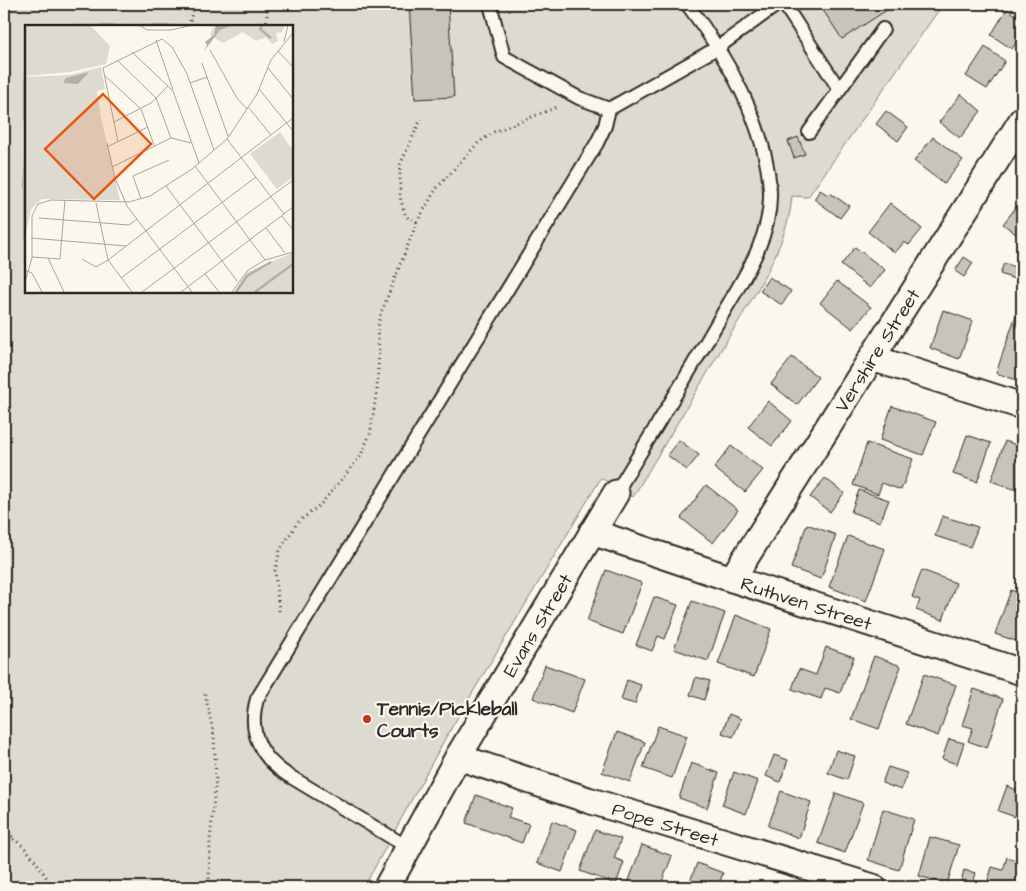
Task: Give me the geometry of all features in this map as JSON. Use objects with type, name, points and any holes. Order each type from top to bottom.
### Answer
[{"type":"street","name":"Vershire Street","points":[[732,579],[1022,120]]},
{"type":"street","points":[[872,358],[1022,406]]},
{"type":"street","name":"Evans Street","points":[[387,887],[458,758],[616,493]]},
{"type":"street","name":"Ruthven Street","points":[[592,532],[1022,672]]},
{"type":"street","name":"Pope Street","points":[[458,758],[588,800],[873,887]]},
{"type":"lane","points":[[490,4],[504,56],[579,98],[609,109]]},
{"type":"lane","points":[[616,493],[689,373],[751,264],[761,241],[767,218],[770,192],[762,144],[749,109],[717,48],[687,4]]},
{"type":"lane","points":[[410,848],[286,774],[271,762],[256,740],[253,720],[254,708],[261,690],[598,143],[609,109],[717,48],[778,4]]},
{"type":"lane","points":[[784,4],[839,89]]},
{"type":"lane","points":[[809,132],[883,28]]},
{"type":"path","points":[[189,25],[194,4]]},
{"type":"path","points":[[266,25],[268,4]]},
{"type":"path","points":[[279,611],[275,571],[280,550],[297,523],[321,504],[360,458],[370,434],[377,390],[379,349],[376,330],[381,312],[417,222],[436,189],[479,142],[494,132],[554,109]]},
{"type":"path","points":[[417,222],[409,219],[405,214],[400,197],[400,165],[421,119]]},
{"type":"path","points":[[205,694],[214,736],[216,777],[210,840],[209,882],[206,887]]},
{"type":"path","points":[[4,830],[31,856],[52,887]]},
{"type":"path","points":[[4,835],[15,840]]},
{"type":"shaded area","points":[[4,4],[943,4],[808,197],[792,196],[783,235],[765,276],[633,497],[601,478],[446,737],[364,887],[4,887]]},
{"type":"building","points":[[409,4],[448,4],[454,97],[415,99]]},
{"type":"building","points":[[819,4],[896,4],[842,39]]},
{"type":"building","points":[[1007,9],[1022,19],[1022,33],[1012,49],[991,35]]},
{"type":"building","points":[[985,47],[1005,61],[987,89],[966,76]]},
{"type":"building","points":[[961,94],[981,111],[960,138],[939,122]]},
{"type":"building","points":[[886,111],[908,127],[898,141],[876,124]]},
{"type":"building","points":[[798,137],[805,154],[794,158],[788,141]]},
{"type":"building","points":[[933,137],[963,160],[944,184],[914,161]]},
{"type":"building","points":[[820,190],[828,195],[830,193],[849,206],[840,218],[814,199]]},
{"type":"building","points":[[1022,202],[1022,239],[1003,224]]},
{"type":"building","points":[[890,203],[922,229],[909,245],[904,242],[895,253],[868,232]]},
{"type":"building","points":[[855,247],[885,270],[870,288],[841,265]]},
{"type":"building","points":[[964,257],[973,263],[964,277],[955,271]]},
{"type":"building","points":[[1004,263],[1018,268],[1014,279],[1000,274]]},
{"type":"building","points":[[769,277],[791,291],[782,305],[760,291]]},
{"type":"building","points":[[837,281],[871,307],[853,329],[820,303]]},
{"type":"building","points":[[1018,309],[1022,311],[1022,382],[996,373]]},
{"type":"building","points":[[943,310],[973,321],[959,359],[930,348]]},
{"type":"building","points":[[792,357],[818,377],[797,405],[771,384]]},
{"type":"building","points":[[768,401],[792,421],[772,446],[748,427]]},
{"type":"building","points":[[892,406],[936,422],[923,455],[880,440]]},
{"type":"building","points":[[967,435],[991,443],[977,482],[953,474]]},
{"type":"building","points":[[679,440],[699,455],[687,470],[667,455]]},
{"type":"building","points":[[1005,441],[1022,447],[1022,492],[991,481]]},
{"type":"building","points":[[867,443],[913,459],[901,490],[882,483],[878,494],[853,485]]},
{"type":"building","points":[[731,446],[763,470],[745,492],[714,468]]},
{"type":"building","points":[[825,478],[844,493],[830,512],[810,497]]},
{"type":"building","points":[[706,485],[738,510],[713,543],[681,518]]},
{"type":"building","points":[[859,490],[889,500],[880,522],[851,512]]},
{"type":"building","points":[[942,516],[978,527],[970,547],[935,536]]},
{"type":"building","points":[[807,524],[836,535],[821,579],[791,568]]},
{"type":"building","points":[[848,536],[885,549],[866,601],[829,587]]},
{"type":"building","points":[[606,570],[642,583],[623,634],[587,621]]},
{"type":"building","points":[[922,570],[956,583],[943,620],[916,610],[920,600],[912,597]]},
{"type":"building","points":[[1011,590],[1022,594],[1022,643],[995,634]]},
{"type":"building","points":[[654,597],[678,605],[665,639],[658,636],[652,651],[636,645]]},
{"type":"building","points":[[692,601],[725,613],[708,661],[674,649]]},
{"type":"building","points":[[736,615],[771,629],[754,677],[718,664]]},
{"type":"building","points":[[826,647],[854,657],[840,693],[825,688],[821,699],[792,689],[799,669],[816,675]]},
{"type":"building","points":[[874,656],[901,666],[879,729],[851,719]]},
{"type":"building","points":[[545,665],[585,679],[572,713],[533,698]]},
{"type":"building","points":[[924,674],[956,685],[938,736],[906,724]]},
{"type":"building","points":[[696,677],[710,681],[704,700],[690,695]]},
{"type":"building","points":[[627,680],[641,685],[635,704],[621,700]]},
{"type":"building","points":[[974,689],[1003,699],[987,748],[968,741],[973,728],[962,725]]},
{"type":"building","points":[[729,714],[741,719],[733,737],[722,733]]},
{"type":"building","points":[[658,726],[687,736],[672,778],[643,768]]},
{"type":"building","points":[[617,732],[645,742],[630,782],[602,772]]},
{"type":"building","points":[[949,739],[964,743],[957,764],[942,759]]},
{"type":"building","points":[[836,750],[855,756],[847,780],[828,773]]},
{"type":"building","points":[[774,755],[788,760],[780,782],[766,776]]},
{"type":"building","points":[[691,763],[719,773],[707,808],[679,798]]},
{"type":"building","points":[[888,767],[907,773],[901,790],[882,783]]},
{"type":"building","points":[[734,772],[758,781],[746,814],[722,805]]},
{"type":"building","points":[[1007,786],[1022,792],[1022,819],[998,811]]},
{"type":"building","points":[[781,791],[811,802],[799,838],[768,826]]},
{"type":"building","points":[[836,793],[863,803],[845,853],[818,843]]},
{"type":"building","points":[[476,795],[512,808],[508,817],[529,824],[522,843],[466,823]]},
{"type":"building","points":[[883,809],[914,819],[899,870],[868,860]]},
{"type":"building","points":[[552,821],[577,830],[562,872],[537,863]]},
{"type":"building","points":[[595,830],[621,839],[614,858],[624,862],[616,884],[580,871]]},
{"type":"building","points":[[930,837],[959,845],[947,884],[919,876]]},
{"type":"building","points":[[642,845],[672,856],[660,887],[627,886]]},
{"type":"building","points":[[1007,857],[1022,862],[1018,875],[1022,876],[1022,887],[986,887],[992,867],[1003,870]]},
{"type":"building","points":[[697,863],[723,873],[718,887],[688,887]]},
{"type":"building","points":[[964,870],[976,873],[972,887],[960,886]]},
{"type":"building","points":[[749,882],[765,887],[747,887]]},
{"type":"building","points":[[443,883],[455,887],[442,887]]},
{"type":"place","name":"Tennis/Pickleball Courts","points":[[367,719]]}]
